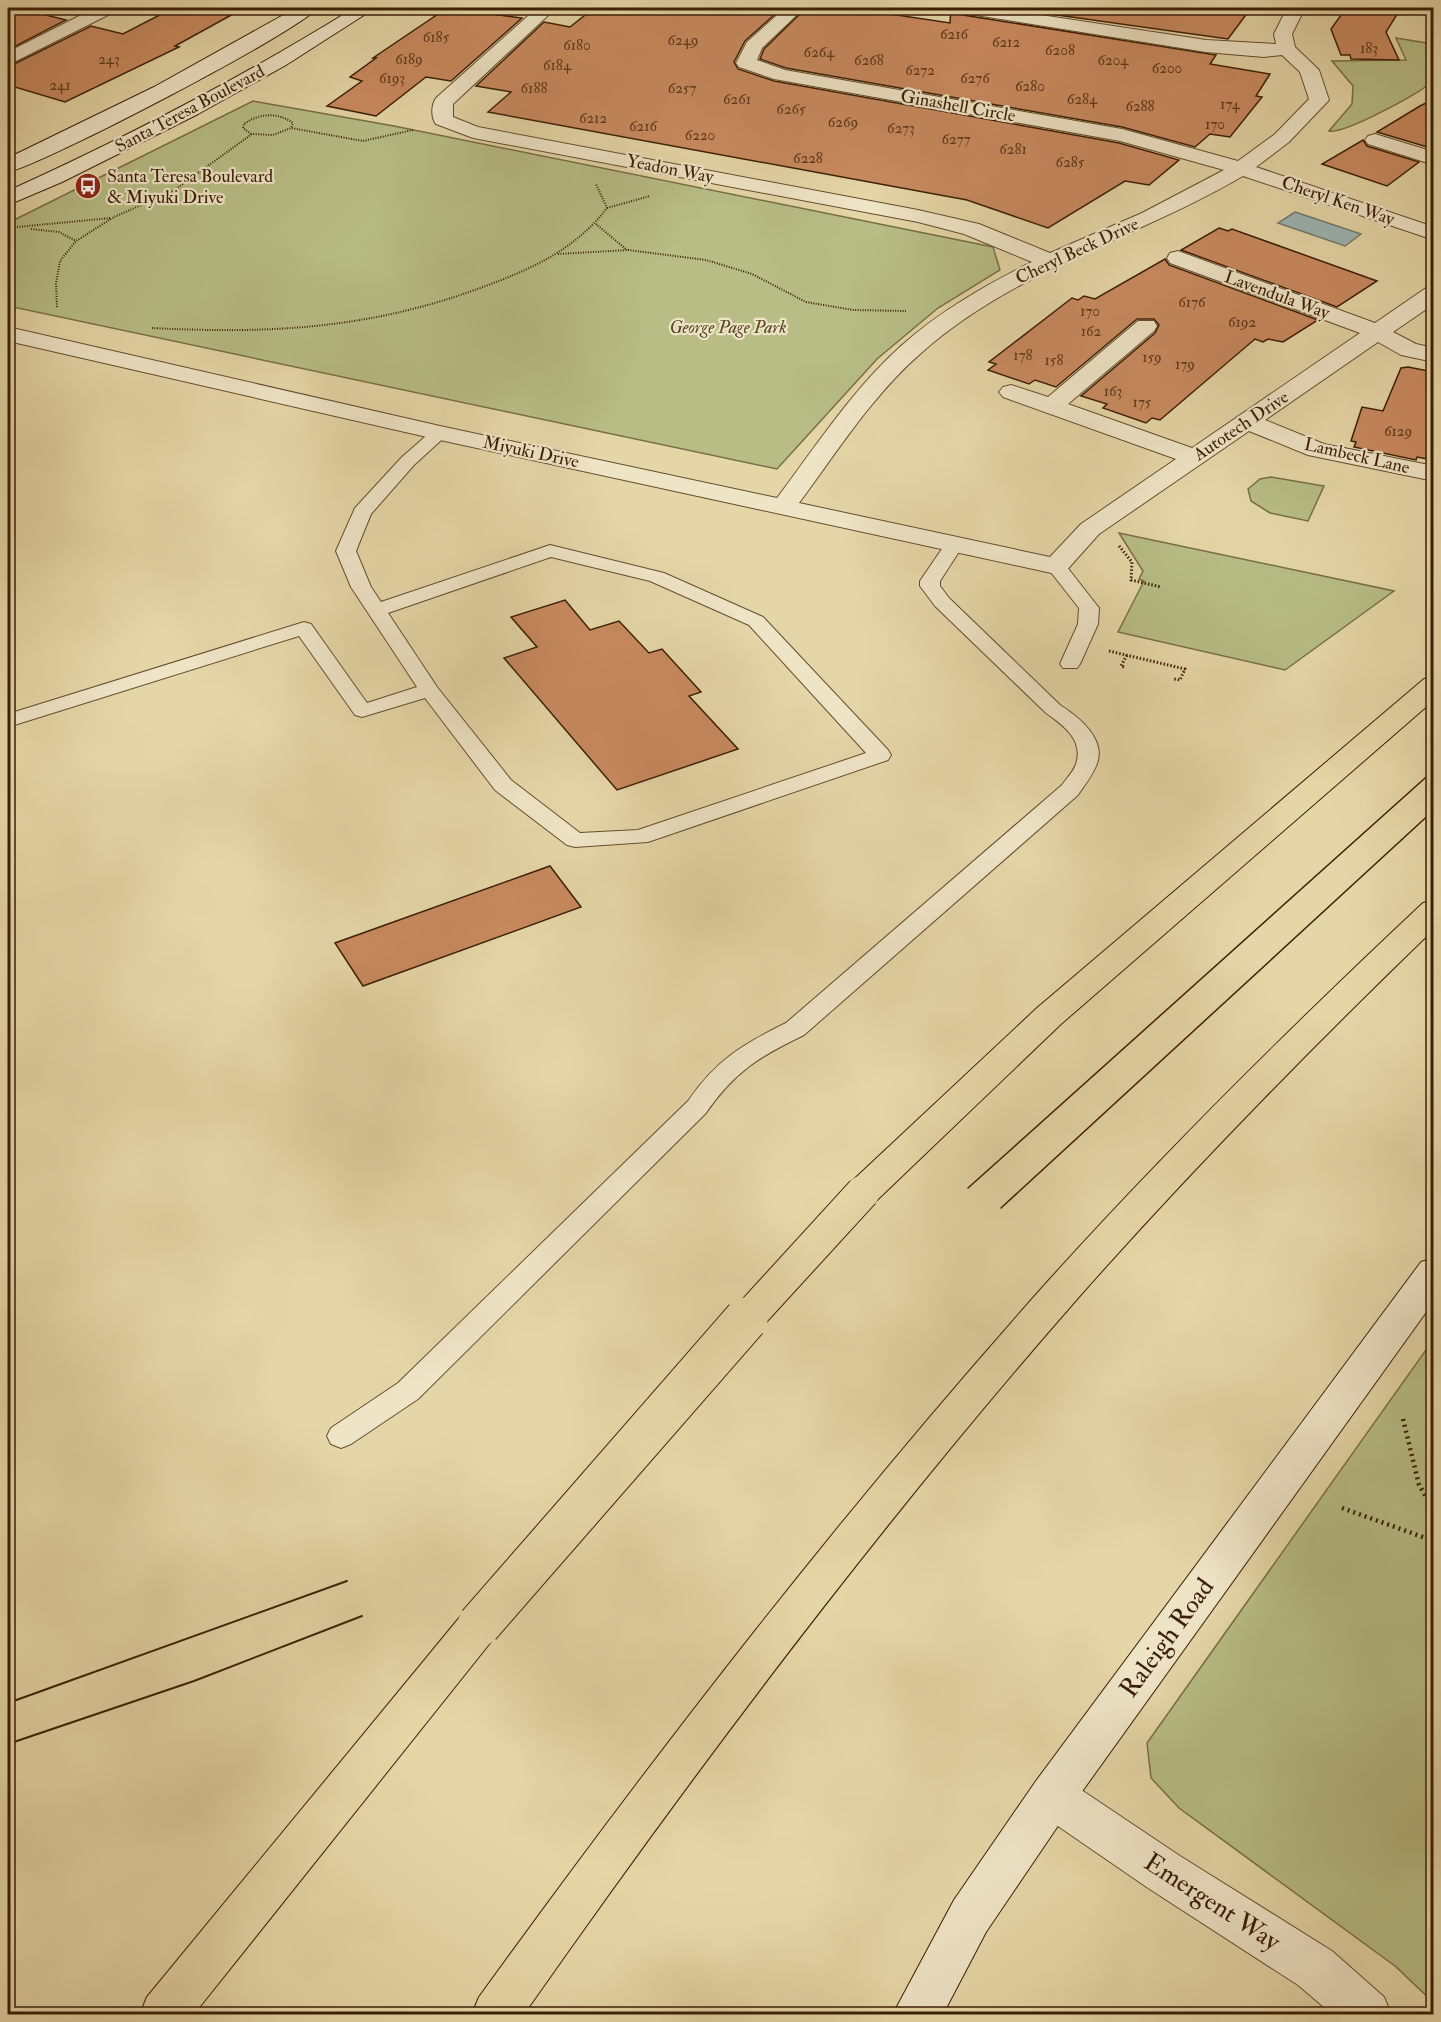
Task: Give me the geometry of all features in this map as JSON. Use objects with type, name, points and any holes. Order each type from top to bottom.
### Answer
[{"type":"highway","points":[[164,2014],[479,1625],[739,1328],[863,1192],[1049,1016],[1434,685]]},
{"type":"highway","points":[[496,2014],[603,1863],[818,1582],[1015,1345],[1199,1142],[1434,910]]},
{"type":"street","points":[[8,59],[108,8]]},
{"type":"street","name":"Santa Teresa Boulevard","points":[[8,166],[188,78],[308,8]]},
{"type":"street","name":"Santa Teresa Boulevard","points":[[8,199],[206,103],[307,46],[366,8]]},
{"type":"street","name":"Yeadon Way","points":[[547,8],[443,102],[443,120],[473,132],[918,216],[971,229],[1049,261]]},
{"type":"street","name":"Ginashell Circle","points":[[795,8],[754,46],[746,63],[781,75],[1122,135],[1242,168]]},
{"type":"street","points":[[963,8],[1206,46],[1264,51],[1286,49],[1283,34],[1296,8]]},
{"type":"street","name":"Cheryl Beck Drive","points":[[784,506],[897,363],[963,309],[1049,261],[1206,192],[1269,151],[1299,124],[1318,100],[1309,70],[1286,49]]},
{"type":"street","points":[[1376,140],[1434,159]]},
{"type":"street","name":"Cheryl Ken Way","points":[[1242,168],[1434,234]]},
{"type":"street","name":"Lavendula Way","points":[[1178,258],[1377,332],[1409,350],[1434,355]]},
{"type":"street","name":"Autotech Drive","points":[[1056,566],[1090,529],[1434,293]]},
{"type":"street","points":[[1050,407],[1146,326]]},
{"type":"street","name":"Miyuki Drive","points":[[8,334],[440,433],[1056,566]]},
{"type":"street","points":[[1011,392],[1195,458]]},
{"type":"street","name":"Lambeck Lane","points":[[1248,422],[1317,450],[1434,474]]},
{"type":"street","name":"Raleigh Road","points":[[917,2014],[970,1916],[1052,1796],[1434,1272]]},
{"type":"street","name":"Emergent Way","points":[[1052,1796],[1164,1872],[1316,1968],[1367,2014]]},
{"type":"lane","points":[[378,610],[550,551],[657,577],[756,621],[880,755],[640,837],[575,840],[503,784],[429,690],[361,587],[346,551],[362,512],[408,461],[440,433]]},
{"type":"lane","points":[[341,1436],[408,1391],[697,1107],[714,1081],[746,1052],[795,1029],[1070,790],[1087,764],[1086,741],[1073,722],[1053,709],[942,602],[930,586],[930,581],[955,544]]},
{"type":"lane","points":[[1056,566],[1089,608],[1088,624],[1070,664]]},
{"type":"lane","points":[[8,721],[304,628],[363,711],[429,690]]},
{"type":"path","points":[[291,128],[293,123],[286,117],[262,116],[244,124],[243,128],[252,134],[273,135],[291,128],[363,141],[415,129]]},
{"type":"path","points":[[57,307],[56,284],[60,261],[76,242],[114,217],[172,190],[252,134]]},
{"type":"path","points":[[152,328],[214,332],[348,322],[427,307],[521,274],[557,254],[596,224],[607,208],[596,184],[589,178]]},
{"type":"path","points":[[26,229],[114,217]]},
{"type":"path","points":[[596,224],[628,250]]},
{"type":"path","points":[[8,226],[58,232],[76,242]]},
{"type":"path","points":[[557,254],[628,250],[706,260],[752,274],[806,302],[853,310],[914,311]]},
{"type":"path","points":[[1116,543],[1132,562],[1131,580],[1161,587]]},
{"type":"path","points":[[1079,644],[1185,669],[1180,680],[1174,679]]},
{"type":"path","points":[[1124,667],[1121,666],[1127,655]]},
{"type":"path","points":[[1403,1419],[1419,1485],[1434,1510]]},
{"type":"path","points":[[1342,1508],[1434,1541]]},
{"type":"green space","points":[[1396,38],[1433,44],[1433,81],[1399,103],[1366,120],[1329,131],[1352,104],[1353,86],[1332,61],[1406,60]]},
{"type":"green space","name":"George Page Park","points":[[253,101],[394,126],[993,247],[1000,270],[938,308],[877,359],[777,469],[8,306],[8,223]]},
{"type":"green space","points":[[1271,477],[1324,486],[1308,521],[1270,513],[1251,501],[1248,489],[1260,479]]},
{"type":"green space","points":[[1119,533],[1394,591],[1285,670],[1118,632],[1144,581],[1139,579],[1143,571]]},
{"type":"green space","points":[[1433,1340],[1434,2002],[1395,1966],[1179,1808],[1151,1778],[1147,1743]]},
{"type":"water","points":[[1295,212],[1361,234],[1345,246],[1278,223]]},
{"type":"building","points":[[8,8],[18,8],[66,20],[8,50]]},
{"type":"building","points":[[173,8],[244,8],[175,46],[179,47],[65,102],[8,85],[8,67],[91,26],[123,34]]},
{"type":"building","points":[[447,8],[522,18],[451,81],[426,77],[376,116],[327,106],[362,81],[350,77],[376,58],[373,58]]},
{"type":"building","points":[[594,8],[782,8],[745,41],[734,62],[738,69],[774,81],[1119,143],[1179,160],[1149,185],[1125,181],[1048,228],[967,200],[488,112],[511,92],[476,86],[544,22],[570,27]]},
{"type":"building","points":[[806,8],[850,8],[950,23],[952,8],[963,15],[1216,55],[1210,64],[1270,74],[1256,96],[1262,97],[1230,137],[1210,134],[1195,147],[1122,127],[786,68],[760,59],[764,49]]},
{"type":"building","points":[[1007,8],[1251,8],[1228,39]]},
{"type":"building","points":[[1346,8],[1401,8],[1386,32],[1399,60],[1351,59],[1350,55],[1341,55],[1331,29]]},
{"type":"building","points":[[1434,99],[1434,149],[1377,132],[1420,106]]},
{"type":"building","points":[[1363,140],[1367,146],[1419,162],[1387,186],[1322,164]]},
{"type":"building","points":[[1219,228],[1228,231],[1232,229],[1377,281],[1337,307],[1181,250]]},
{"type":"building","points":[[1165,259],[1169,265],[1318,320],[1283,342],[1268,339],[1263,342],[1255,339],[1160,420],[1152,418],[1146,423],[1103,408],[1107,404],[1081,396],[1155,333],[1159,325],[1154,319],[1137,319],[1056,387],[1035,380],[1029,384],[988,370],[996,364],[989,362],[1072,298],[1078,300],[1084,296],[1095,299]]},
{"type":"building","points":[[1408,367],[1434,372],[1434,460],[1417,457],[1416,460],[1354,447],[1356,442],[1351,441],[1362,407],[1383,411],[1401,368]]},
{"type":"building","points":[[565,600],[590,630],[619,621],[649,653],[662,649],[701,692],[689,696],[738,749],[617,790],[504,658],[537,647],[511,617]]},
{"type":"building","points":[[550,866],[581,907],[363,986],[335,943]]},
{"type":"tram line","points":[[968,1188],[1434,770]]},
{"type":"tram line","points":[[1001,1208],[1434,810]]},
{"type":"tram line","points":[[8,1703],[347,1581]]},
{"type":"tram line","points":[[8,1744],[194,1681],[362,1616]]},
{"type":"place","name":"Santa Teresa Boulevard & Miyuki Drive","points":[[88,186]]}]
